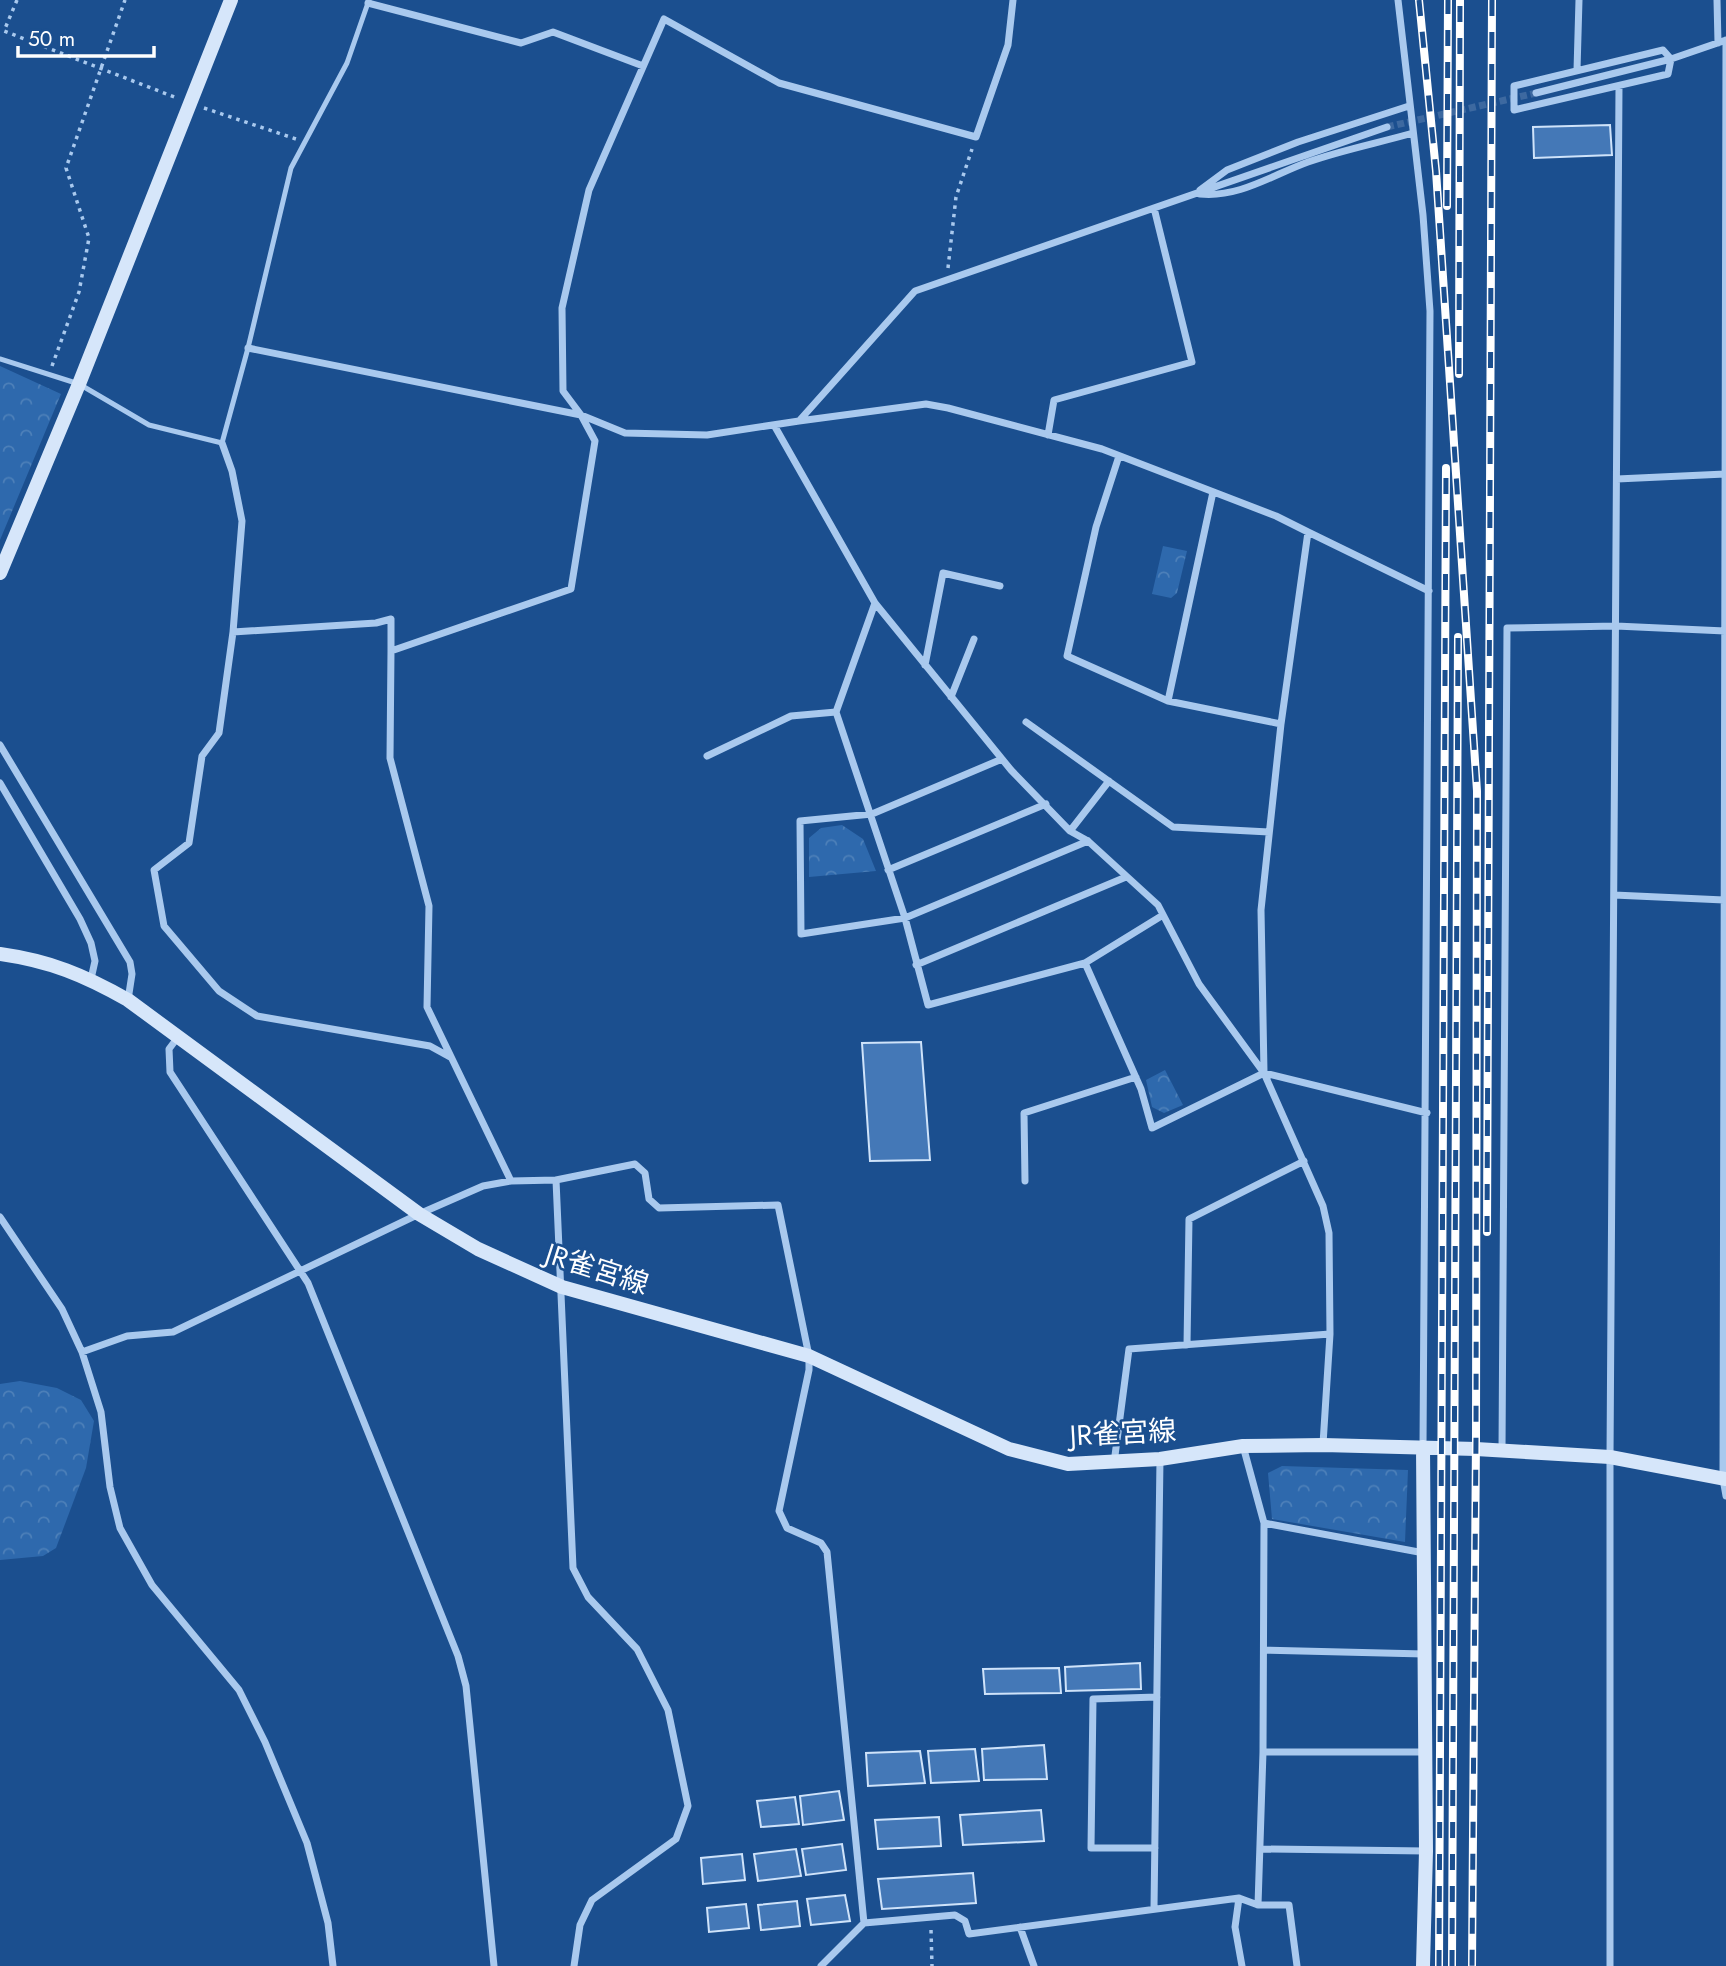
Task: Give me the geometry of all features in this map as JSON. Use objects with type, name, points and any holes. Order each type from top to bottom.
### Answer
[{"type":"street","points":[[0,573],[79,384],[231,0]]},
{"type":"street","points":[[391,651],[570,589],[595,440],[563,391],[562,308],[589,190],[664,19],[779,83],[976,137],[1008,45],[1013,0]]},
{"type":"street","points":[[1398,0],[1423,215],[1430,311],[1423,1447],[1426,1851],[1423,1966]]},
{"type":"street","points":[[1577,70],[1579,0]]},
{"type":"street","points":[[1717,0],[1723,41],[1726,1496]]},
{"type":"street","points":[[368,1],[521,43],[553,32],[643,66]]},
{"type":"street","points":[[1536,93],[1671,59],[1723,41]]},
{"type":"street","points":[[1662,50],[1671,59],[1668,74],[1514,110],[1514,86],[1662,50]]},
{"type":"street","points":[[1610,1966],[1610,1457],[1619,87]]},
{"type":"street","points":[[1195,194],[1227,170],[1298,142],[1409,106]]},
{"type":"street","points":[[799,421],[915,291],[1387,127]]},
{"type":"street","points":[[1195,194],[1217,196],[1238,191],[1309,162],[1413,133]]},
{"type":"street","points":[[1048,435],[1054,400],[1192,362],[1154,208]]},
{"type":"street","points":[[248,348],[581,415],[625,433],[707,435],[926,404],[948,408],[1119,456],[1276,516],[1429,591]]},
{"type":"street","points":[[774,425],[875,603],[1002,759],[1070,831],[1088,841],[1158,905],[1199,985],[1264,1073],[1323,1206],[1329,1233],[1330,1334],[1323,1445]]},
{"type":"street","points":[[222,443],[232,471],[242,521],[233,632],[219,733],[202,756],[189,843],[154,870],[164,926],[219,991],[257,1016],[430,1046],[450,1057]]},
{"type":"street","points":[[1119,456],[1096,527],[1067,656],[1168,701],[1281,724]]},
{"type":"street","points":[[1617,480],[1725,469]]},
{"type":"street","points":[[1168,701],[1213,492]]},
{"type":"street","points":[[1264,1073],[1261,910],[1281,724],[1308,532]]},
{"type":"street","points":[[925,665],[943,573],[1000,586]]},
{"type":"street","points":[[875,603],[836,712],[905,918],[928,1005],[1085,963],[1163,915]]},
{"type":"street","points":[[233,632],[376,623],[391,619],[390,758],[429,906],[427,1007],[511,1181]]},
{"type":"street","points":[[1502,1451],[1507,628],[1616,626],[1725,631]]},
{"type":"street","points":[[951,697],[974,639]]},
{"type":"street","points":[[707,756],[791,716],[836,712]]},
{"type":"street","points":[[1026,722],[1173,827],[1269,832]]},
{"type":"street","points":[[0,745],[130,962],[132,974],[128,1000]]},
{"type":"street","points":[[1002,759],[872,814],[800,821],[801,934],[905,918],[1088,841]]},
{"type":"street","points":[[1070,831],[1108,781]]},
{"type":"street","points":[[0,783],[80,919],[91,943],[95,961],[91,979]]},
{"type":"street","points":[[888,870],[1046,804]]},
{"type":"street","points":[[916,965],[1126,877]]},
{"type":"street","points":[[1614,895],[1724,900]]},
{"type":"street","name":"JR雀宮線","points":[[0,954],[41,960],[91,979],[128,1000],[419,1214],[478,1249],[562,1287],[809,1356],[1009,1449],[1068,1464],[1160,1459],[1243,1446],[1423,1447],[1610,1457],[1725,1479]]},
{"type":"street","points":[[1085,963],[1136,1077],[1152,1128],[1264,1073],[1427,1113]]},
{"type":"street","points":[[178,1037],[169,1049],[170,1072],[308,1283],[458,1656],[466,1686],[494,1966]]},
{"type":"street","points":[[1025,1181],[1024,1113],[1136,1077]]},
{"type":"street","points":[[1187,1345],[1189,1219],[1304,1161]]},
{"type":"street","points":[[82,1352],[127,1336],[173,1332],[483,1185],[556,1180],[635,1164],[645,1172],[649,1199],[659,1208],[778,1205],[809,1356],[809,1370],[779,1511],[787,1528],[821,1543],[827,1552],[864,1923]]},
{"type":"street","points":[[556,1180],[573,1569],[588,1597],[637,1649],[668,1710],[688,1806],[676,1839],[592,1900],[580,1925],[574,1966]]},
{"type":"street","points":[[0,1217],[62,1310],[82,1352],[101,1412],[110,1487],[120,1528],[152,1585],[239,1690],[265,1742],[307,1843],[328,1923],[333,1966]]},
{"type":"street","points":[[1114,1463],[1129,1349],[1330,1334]]},
{"type":"street","points":[[1243,1446],[1264,1523],[1263,1752],[1258,1905]]},
{"type":"street","points":[[1154,1908],[1160,1459]]},
{"type":"street","points":[[1264,1523],[1425,1553]]},
{"type":"street","points":[[1264,1650],[1424,1654]]},
{"type":"street","points":[[1155,1848],[1091,1848],[1093,1699],[1157,1697]]},
{"type":"street","points":[[1263,1752],[1426,1752]]},
{"type":"street","points":[[1260,1849],[1426,1851]]},
{"type":"street","points":[[821,1966],[864,1923],[955,1915],[965,1921],[969,1934],[1239,1898],[1258,1905],[1289,1905],[1297,1966]]},
{"type":"street","points":[[1239,1898],[1235,1927],[1242,1966]]},
{"type":"street","points":[[1020,1927],[1034,1966]]},
{"type":"lane","points":[[0,359],[79,384],[149,425],[222,443],[248,348],[290,168],[347,62],[368,1]]},
{"type":"path","points":[[17,0],[4,32],[191,104],[304,142]]},
{"type":"path","points":[[49,374],[79,292],[89,238],[66,168],[125,0]]},
{"type":"path","points":[[947,281],[956,197],[976,137]]},
{"type":"path","points":[[930,1917],[932,1966]]},
{"type":"green space","points":[[0,366],[61,394],[0,540]]},
{"type":"green space","points":[[1163,546],[1187,551],[1177,593],[1171,598],[1152,594]]},
{"type":"green space","points":[[842,825],[863,839],[876,871],[809,877],[809,838],[821,828]]},
{"type":"green space","points":[[1165,1070],[1183,1105],[1164,1113],[1152,1107],[1146,1080]]},
{"type":"green space","points":[[20,1381],[57,1388],[81,1400],[94,1421],[86,1468],[56,1548],[43,1556],[0,1560],[0,1384]]},
{"type":"green space","points":[[1282,1466],[1408,1470],[1405,1542],[1272,1519],[1268,1473]]},
{"type":"building","points":[[1610,125],[1612,155],[1534,158],[1533,127]]},
{"type":"building","points":[[921,1042],[930,1160],[870,1161],[862,1043]]},
{"type":"building","points":[[1140,1663],[1141,1689],[1066,1691],[1065,1667]]},
{"type":"building","points":[[1059,1668],[1061,1693],[985,1694],[983,1669]]},
{"type":"building","points":[[1044,1745],[1047,1779],[984,1780],[982,1749]]},
{"type":"building","points":[[975,1749],[979,1781],[931,1783],[928,1751]]},
{"type":"building","points":[[920,1751],[925,1783],[868,1786],[866,1753]]},
{"type":"building","points":[[839,1791],[844,1820],[803,1825],[800,1796]]},
{"type":"building","points":[[795,1797],[799,1824],[761,1827],[757,1801]]},
{"type":"building","points":[[1041,1810],[1044,1841],[963,1845],[960,1815]]},
{"type":"building","points":[[939,1817],[941,1846],[878,1849],[875,1820]]},
{"type":"building","points":[[842,1844],[846,1870],[806,1875],[802,1849]]},
{"type":"building","points":[[796,1849],[801,1876],[758,1881],[754,1854]]},
{"type":"building","points":[[742,1854],[745,1880],[703,1884],[701,1858]]},
{"type":"building","points":[[973,1873],[976,1903],[882,1909],[878,1879]]},
{"type":"building","points":[[845,1895],[850,1921],[811,1925],[807,1899]]},
{"type":"building","points":[[797,1901],[800,1926],[761,1930],[758,1905]]},
{"type":"building","points":[[746,1904],[749,1928],[709,1932],[707,1908]]},
{"type":"tunnel","points":[[1387,127],[1536,93]]},
{"type":"railway","points":[[1419,0],[1436,171],[1477,791],[1472,1966]]},
{"type":"railway","points":[[1447,206],[1448,0]]},
{"type":"railway","points":[[1459,374],[1460,0]]},
{"type":"railway","points":[[1487,1232],[1492,0]]},
{"type":"railway","points":[[1439,1966],[1446,468]]},
{"type":"railway","points":[[1452,1966],[1458,637]]}]
